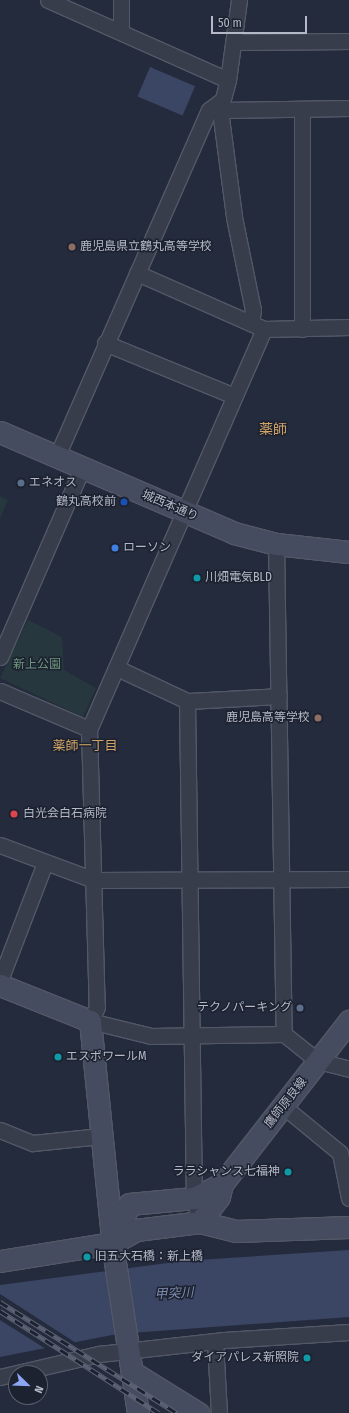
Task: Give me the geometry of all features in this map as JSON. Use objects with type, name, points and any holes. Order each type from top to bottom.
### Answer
[{"type":"street","points":[[48,0],[228,80]]},
{"type":"street","points":[[120,32],[121,0]]},
{"type":"street","points":[[138,1413],[114,1249],[90,1021],[97,1007],[89,729],[117,668],[234,396],[257,326],[234,217],[221,105],[228,80],[239,0]]},
{"type":"street","points":[[234,42],[349,41]]},
{"type":"street","points":[[57,456],[105,343],[209,110],[221,105],[302,109],[349,108]]},
{"type":"street","points":[[302,109],[302,329]]},
{"type":"street","points":[[137,273],[257,326],[302,329],[349,327]]},
{"type":"street","points":[[105,343],[234,396]]},
{"type":"street","name":"城西本通り","points":[[0,432],[184,513],[276,544],[349,552]]},
{"type":"street","points":[[0,657],[82,468]]},
{"type":"street","points":[[276,544],[284,1034]]},
{"type":"street","points":[[117,668],[187,701],[279,696]]},
{"type":"street","points":[[0,691],[89,729]]},
{"type":"street","points":[[187,701],[194,1198],[200,1222]]},
{"type":"street","points":[[0,845],[94,880],[349,879]]},
{"type":"street","points":[[0,980],[45,862]]},
{"type":"street","points":[[0,986],[90,1021],[151,1036],[192,1037],[284,1034],[318,1062],[349,1069]]},
{"type":"street","name":"鷹師原良線","points":[[129,1204],[194,1198],[222,1184],[318,1062],[349,1020]]},
{"type":"street","points":[[283,1106],[340,1153],[348,1175],[349,1198]]},
{"type":"street","points":[[0,1130],[33,1143],[101,1136]]},
{"type":"street","name":"鷹師原良線","points":[[200,1222],[220,1197],[222,1184]]},
{"type":"street","points":[[107,1188],[129,1204],[114,1249]]},
{"type":"street","points":[[0,1261],[114,1249],[136,1230],[200,1222],[236,1232],[349,1227]]},
{"type":"street","points":[[0,1377],[99,1354],[130,1356],[215,1342],[349,1332]]},
{"type":"street","points":[[215,1342],[218,1413]]},
{"type":"street","points":[[130,1356],[198,1413]]},
{"type":"green space","points":[[0,496],[8,500],[0,519]]},
{"type":"green space","name":"新上公園","points":[[28,620],[62,637],[64,670],[96,688],[83,717],[0,678]]},
{"type":"water","points":[[150,67],[195,86],[183,116],[137,96]]},
{"type":"water","name":"甲突川","points":[[349,1250],[349,1317],[117,1334],[0,1357],[0,1285],[183,1261]]},
{"type":"pier","points":[[0,1294],[76,1343],[46,1349],[0,1320]]},
{"type":"railway","points":[[0,1302],[177,1413]]},
{"type":"railway","points":[[0,1311],[159,1413]]},
{"type":"place","name":"鹿児島県立鶴丸高等学校","points":[[72,247]]},
{"type":"place","name":"エネオス","points":[[21,483]]},
{"type":"place","name":"鶴丸高校前","points":[[124,502]]},
{"type":"place","name":"ローソン","points":[[115,548]]},
{"type":"place","name":"川畑電気BLD","points":[[197,578]]},
{"type":"place","name":"鹿児島高等学校","points":[[318,718]]},
{"type":"place","name":"白光会白石病院","points":[[14,814]]},
{"type":"place","name":"テクノパーキング","points":[[300,1008]]},
{"type":"place","name":"エスポワールM","points":[[58,1057]]},
{"type":"place","name":"ララシャンス七福神","points":[[288,1172]]},
{"type":"place","name":"旧五大石橋：新上橋","points":[[87,1257]]},
{"type":"place","name":"ダイアパレス新照院","points":[[307,1358]]},
{"type":"district","name":"薬師","points":[[273,430]]},
{"type":"district","name":"薬師一丁目","points":[[85,746]]}]
